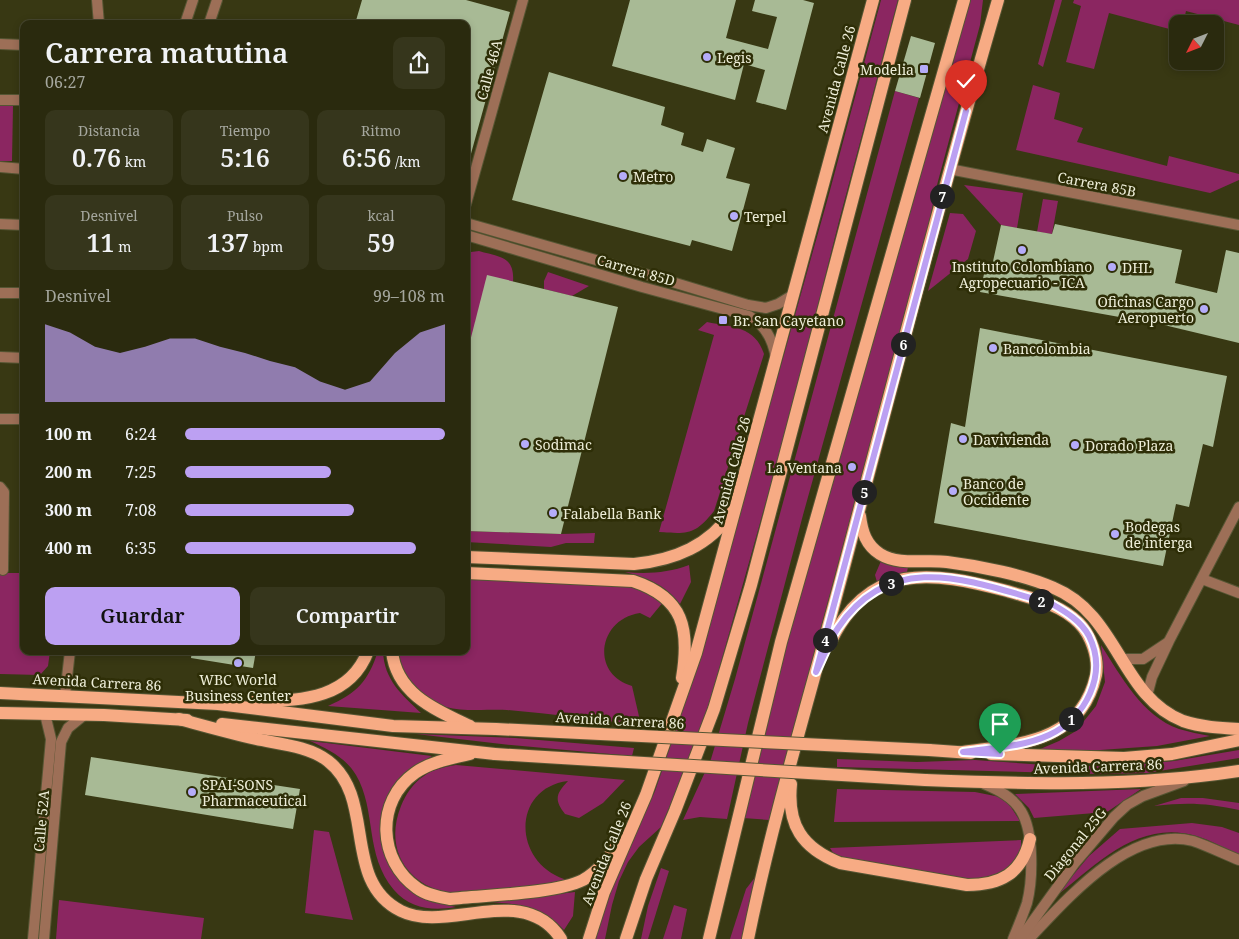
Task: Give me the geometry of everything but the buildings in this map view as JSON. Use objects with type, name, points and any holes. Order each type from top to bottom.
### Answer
[{"type":"main road","name":"Avenida Calle 26","points":[[588,939],[604,892],[646,796],[696,653],[873,0]]},
{"type":"main road","points":[[626,939],[646,879],[675,811],[714,710],[751,586],[905,0]]},
{"type":"main road","points":[[709,939],[781,642],[964,0]]},
{"type":"main road","points":[[977,72],[989,0]]},
{"type":"main road","points":[[748,939],[775,818],[793,758],[949,169],[998,0]]},
{"type":"main road","points":[[470,557],[634,564],[654,562],[688,552],[704,542],[726,520],[738,502]]},
{"type":"main road","points":[[859,510],[862,530],[872,549],[889,558],[966,565],[1042,584],[1073,597],[1098,622],[1147,696],[1160,708],[1183,721],[1203,726],[1239,729]]},
{"type":"main road","points":[[470,574],[633,581],[658,591],[669,600],[678,612],[684,626],[686,652],[677,711]]},
{"type":"main road","points":[[816,672],[838,628],[858,603],[877,589],[905,579],[926,576],[942,577],[1052,604],[1066,612],[1080,624],[1088,635],[1094,649],[1097,671],[1092,690],[1076,715],[1050,735],[1032,742],[963,752]]},
{"type":"main road","points":[[218,704],[289,700],[319,696],[334,690],[346,682],[361,665],[366,655]]},
{"type":"main road","points":[[392,655],[398,673],[411,693],[421,702],[475,728]]},
{"type":"main road","name":"Avenida Carrera 86","points":[[0,693],[218,704],[393,726],[475,728],[963,752],[1124,758],[1172,754],[1239,740]]},
{"type":"main road","name":"Avenida Carrera 86","points":[[0,713],[179,719],[495,754],[925,780],[1113,782],[1195,777],[1239,771]]},
{"type":"main road","points":[[179,719],[308,750],[328,761],[340,774],[350,791],[364,861],[372,885],[386,901],[401,911],[420,917],[486,911],[517,912],[547,924],[561,939]]},
{"type":"main road","points":[[481,752],[438,763],[415,773],[400,788],[386,814],[387,843],[391,856],[402,875],[418,889],[435,896],[450,899],[540,890],[565,886],[584,879],[607,860],[646,796]]},
{"type":"main road","points":[[793,758],[790,802],[796,829],[811,848],[822,856],[840,863],[967,885],[981,885],[993,883],[1011,873],[1021,860],[1030,839]]},
{"type":"street","points":[[97,0],[100,20]]},
{"type":"street","points":[[186,20],[193,0]]},
{"type":"street","points":[[210,20],[217,0]]},
{"type":"street","name":"Calle 46A","points":[[470,190],[523,0]]},
{"type":"street","points":[[0,44],[20,45]]},
{"type":"street","points":[[0,100],[20,100]]},
{"type":"street","points":[[0,168],[20,169]]},
{"type":"street","name":"Carrera 85B","points":[[949,169],[1239,225]]},
{"type":"street","points":[[0,224],[20,225]]},
{"type":"street","name":"Carrera 85D","points":[[470,224],[748,305],[766,308],[778,304],[793,295]]},
{"type":"street","name":"Carrera 85D","points":[[470,235],[642,287],[749,316],[758,320],[769,335],[776,358]]},
{"type":"street","points":[[0,293],[20,293]]},
{"type":"street","points":[[0,357],[20,358]]},
{"type":"street","points":[[0,419],[20,419]]},
{"type":"street","points":[[1,488],[4,492],[1,544],[3,570]]},
{"type":"street","points":[[1147,696],[1152,677],[1239,507]]},
{"type":"street","points":[[1202,579],[1239,593]]},
{"type":"street","points":[[1122,659],[1143,659],[1170,641]]},
{"type":"street","points":[[65,695],[70,655]]},
{"type":"street","name":"Calle 52A","points":[[33,939],[51,739],[45,714]]},
{"type":"street","name":"Calle 52A","points":[[44,939],[61,742],[68,728],[84,715]]},
{"type":"street","name":"Diagonal 25G","points":[[1020,939],[1074,864],[1114,817],[1143,796],[1195,777]]},
{"type":"street","name":"Diagonal 25G","points":[[981,782],[1011,799],[1021,810],[1028,827],[1030,839],[1028,896],[1013,939]]},
{"type":"street","points":[[1029,939],[1086,882],[1121,856],[1142,845],[1162,840],[1193,841],[1239,860]]},
{"type":"shaded area","points":[[881,0],[898,0],[839,221],[792,409],[702,730],[661,827],[639,847],[628,862],[619,881],[605,939],[592,939],[606,900],[655,791],[692,682],[829,194]]},
{"type":"shaded area","points":[[968,0],[983,0],[980,25],[937,185],[924,246],[769,820],[743,818],[764,724]]},
{"type":"shaded area","points":[[1055,0],[1062,0],[1043,67],[1038,64]]},
{"type":"shaded area","points":[[1074,0],[1239,0],[1239,25],[1224,21],[1224,15],[1201,15],[1186,11],[1185,15],[1169,15],[1169,29],[1109,13],[1094,69],[1066,62],[1081,6],[1073,3]]},
{"type":"shaded area","points":[[1033,85],[1060,93],[1054,119],[1083,128],[1077,142],[1167,166],[1169,156],[1239,174],[1239,180],[1210,193],[1016,150]]},
{"type":"shaded area","points":[[895,91],[919,98],[803,515],[748,723],[727,819],[700,817],[683,820],[711,759],[735,679]]},
{"type":"shaded area","points":[[0,106],[13,106],[12,161],[0,161]]},
{"type":"shaded area","points":[[964,185],[1023,193],[1017,228],[1001,225]]},
{"type":"shaded area","points":[[1043,199],[1058,201],[1052,234],[1037,232]]},
{"type":"shaded area","points":[[950,213],[963,214],[976,231],[968,259],[928,291]]},
{"type":"shaded area","points":[[479,251],[504,259],[511,267],[513,282],[470,351],[470,253]]},
{"type":"shaded area","points":[[548,272],[589,286],[572,296],[544,289],[544,281]]},
{"type":"shaded area","points":[[707,322],[734,327],[749,333],[760,345],[764,354],[714,511],[696,529],[684,533],[659,532],[714,335],[698,330]]},
{"type":"shaded area","points":[[470,531],[561,534],[595,533],[594,543],[566,543],[551,547],[470,542]]},
{"type":"shaded area","points":[[881,561],[898,567],[908,567],[907,572],[877,582],[875,575]]},
{"type":"shaded area","points":[[689,565],[691,582],[680,604],[656,583],[625,572],[657,572]]},
{"type":"shaded area","points":[[0,573],[20,573],[20,655],[49,655],[48,666],[40,675],[0,674]]},
{"type":"shaded area","points":[[470,577],[628,583],[664,601],[650,618],[640,613],[626,617],[615,625],[604,647],[605,659],[610,670],[619,680],[632,686],[641,725],[507,710],[453,709],[437,703],[421,692],[408,678],[399,655],[470,655]]},
{"type":"shaded area","points":[[1101,645],[1134,694],[1154,715],[1179,729],[1210,736],[1157,746],[1086,751],[1038,750],[1076,731],[1096,706],[1105,682]]},
{"type":"shaded area","points":[[377,655],[383,655],[390,679],[407,700],[421,713],[328,706],[354,691],[365,679]]},
{"type":"shaded area","points":[[416,734],[515,738],[634,748],[632,756]]},
{"type":"shaded area","points":[[310,741],[432,756],[404,774],[393,790],[386,857],[393,871],[412,891],[427,900],[456,907],[439,909],[422,907],[407,901],[394,890],[378,862],[367,803],[356,775],[342,759]]},
{"type":"shaded area","points":[[1239,750],[1239,758],[1147,773],[1097,774],[837,767],[837,759],[917,762],[975,760],[1060,766],[1119,766],[1174,761]]},
{"type":"shaded area","points":[[456,765],[625,780],[603,803],[579,818],[565,814],[559,804],[559,793],[568,781],[550,786],[536,797],[528,810],[526,826],[528,842],[535,857],[547,870],[564,879],[565,883],[455,894],[425,884],[413,875],[404,865],[398,852],[395,838],[396,822],[401,806],[413,785],[431,772]]},
{"type":"shaded area","points":[[837,789],[975,792],[1000,797],[1009,804],[1020,821],[834,822]]},
{"type":"shaded area","points":[[1141,789],[1107,812],[1034,818],[1029,808],[1015,794]]},
{"type":"shaded area","points":[[1181,798],[1203,798],[1239,803],[1239,810],[1197,804],[1154,806]]},
{"type":"shaded area","points":[[1192,823],[1222,827],[1239,833],[1239,855],[1196,836],[1175,832],[1155,834],[1137,839],[1119,848],[1102,859],[1054,898],[1089,856],[1120,829]]},
{"type":"shaded area","points":[[314,830],[329,832],[353,920],[305,913]]},
{"type":"shaded area","points":[[1021,840],[1021,848],[1014,863],[996,876],[966,881],[835,856],[830,848]]},
{"type":"shaded area","points":[[661,868],[669,871],[648,939],[641,939],[648,906]]},
{"type":"shaded area","points":[[756,876],[742,939],[730,939],[746,889]]},
{"type":"shaded area","points":[[575,892],[573,916],[564,930],[556,922],[539,911],[513,904],[492,902]]},
{"type":"shaded area","points":[[59,900],[204,918],[201,939],[56,939]]},
{"type":"shaded area","points":[[674,905],[687,909],[681,939],[663,939]]},
{"type":"place","name":"Legis","points":[[707,57]]},
{"type":"place","name":"Modelia","points":[[924,69]]},
{"type":"place","name":"Metro","points":[[623,176]]},
{"type":"place","name":"Terpel","points":[[734,216]]},
{"type":"place","name":"Instituto Colombiano Agropecuario - ICA","points":[[1022,250]]},
{"type":"place","name":"DHL","points":[[1112,267]]},
{"type":"place","name":"Oficinas Cargo Aeropuerto","points":[[1204,309]]},
{"type":"place","name":"Br. San Cayetano","points":[[723,320]]},
{"type":"place","name":"Bancolombia","points":[[993,348]]},
{"type":"place","name":"Davivienda","points":[[963,439]]},
{"type":"place","name":"Sodimac","points":[[525,444]]},
{"type":"place","name":"Dorado Plaza","points":[[1075,445]]},
{"type":"place","name":"La Ventana","points":[[852,467]]},
{"type":"place","name":"Banco de Occidente","points":[[953,491]]},
{"type":"place","name":"Falabella Bank","points":[[553,513]]},
{"type":"place","name":"Bodegas de interga","points":[[1115,534]]},
{"type":"place","name":"WBC World Business Center","points":[[238,663]]},
{"type":"place","name":"SPAI-SONS Pharmaceutical","points":[[192,792]]},
{"type":"route","points":[[966,111],[816,672],[832,638],[848,614],[871,593],[898,580],[920,576],[942,577],[1052,604],[1066,612],[1080,624],[1088,635],[1094,649],[1097,671],[1092,690],[1076,715],[1063,727],[1050,735],[1032,742],[963,752],[1000,754]]}]
